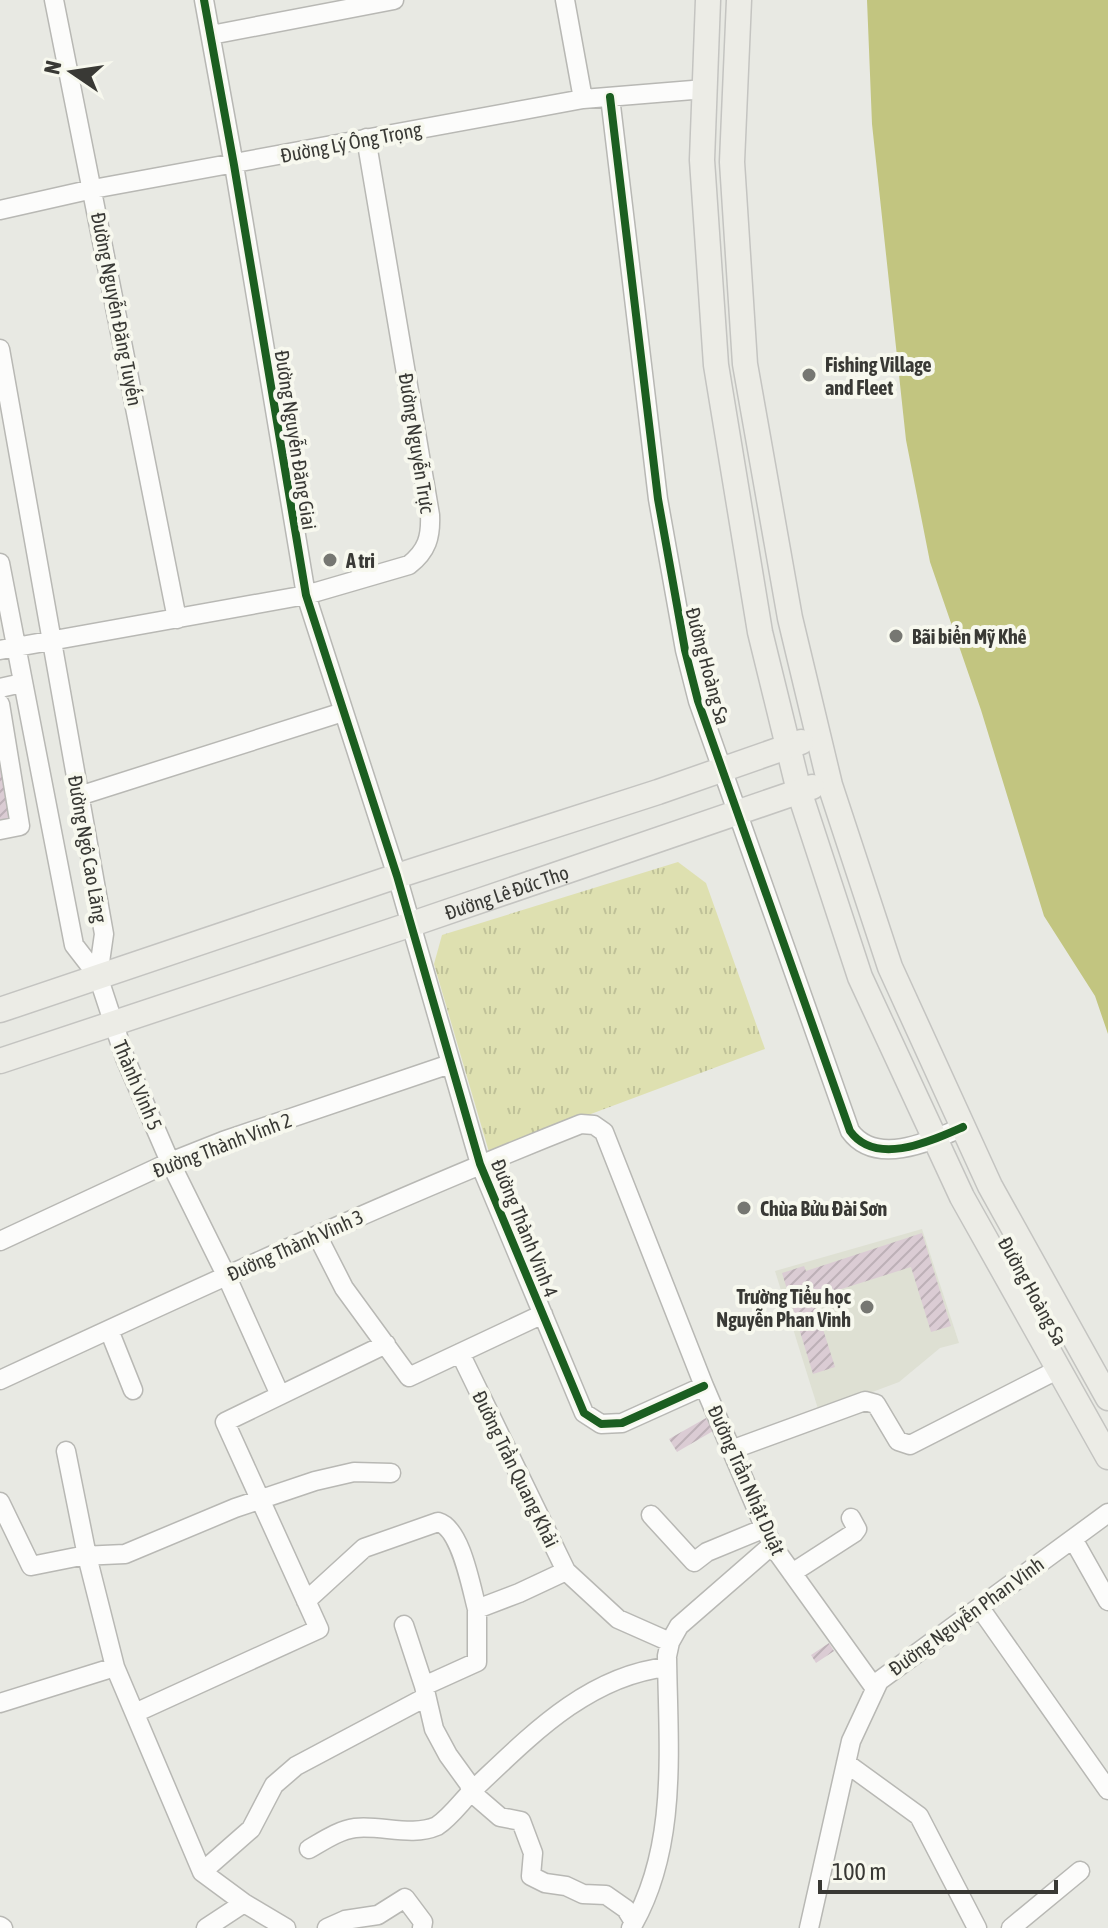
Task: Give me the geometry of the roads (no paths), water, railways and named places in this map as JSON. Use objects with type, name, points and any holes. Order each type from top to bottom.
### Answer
[{"type":"main road","name":"Đường Hoàng Sa","points":[[708,0],[702,160],[716,365],[760,632],[799,791],[860,977],[935,1139],[962,1197],[1108,1457]]},
{"type":"main road","name":"Đường Hoàng Sa","points":[[739,0],[732,162],[745,364],[790,618],[829,780],[890,967],[990,1186],[1108,1398]]},
{"type":"main road","points":[[705,89],[735,87]]},
{"type":"main road","points":[[0,1010],[818,736]]},
{"type":"main road","name":"Đường Lê Đức Thọ","points":[[0,1061],[412,924],[829,780]]},
{"type":"street","name":"Đường Nguyễn Đăng Tuyến","points":[[54,0],[177,619]]},
{"type":"street","name":"Đường Nguyễn Đăng Giai","points":[[204,0],[306,595],[412,924]]},
{"type":"street","points":[[211,35],[394,0]]},
{"type":"street","points":[[565,0],[583,99]]},
{"type":"street","name":"Đường Lý Ông Trọng","points":[[0,210],[93,189],[583,99],[705,89]]},
{"type":"street","name":"Đường Hoàng Sa","points":[[610,97],[665,542],[695,689],[722,770],[850,1131],[856,1139],[875,1149],[894,1149],[935,1139],[963,1127]]},
{"type":"street","name":"Đường Nguyễn Trực","points":[[8,649],[306,595],[409,565],[420,557],[428,545],[431,531],[428,499],[366,138]]},
{"type":"street","name":"Đường Ngô Cao Lãng","points":[[0,349],[104,934],[98,976]]},
{"type":"street","name":"Đường Ngô Cao Lãng","points":[[0,563],[8,649],[22,683],[74,945],[98,976]]},
{"type":"street","points":[[0,688],[22,683]]},
{"type":"street","points":[[0,704],[2,734],[20,826],[0,830]]},
{"type":"street","points":[[79,796],[343,712]]},
{"type":"street","points":[[2,734],[31,730]]},
{"type":"street","points":[[11,772],[38,767]]},
{"type":"street","name":"Đường Thành Vinh 4","points":[[412,924],[480,1164],[584,1413],[593,1421],[611,1426],[704,1386]]},
{"type":"street","name":"Thành Vinh 5","points":[[98,976],[113,1025],[170,1162],[280,1395]]},
{"type":"street","name":"Đường Thành Vinh 2","points":[[0,1241],[170,1162],[223,1141],[450,1064]]},
{"type":"street","name":"Đường Thành Vinh 3","points":[[0,1380],[226,1275],[480,1164],[581,1124],[594,1125]]},
{"type":"street","name":"Đường Trần Nhật Duật","points":[[594,1125],[604,1132],[704,1386],[768,1536],[874,1687]]},
{"type":"street","points":[[317,1235],[344,1288],[409,1377],[543,1314]]},
{"type":"street","points":[[109,1330],[133,1390]]},
{"type":"street","points":[[135,1713],[319,1629],[225,1422],[386,1344]]},
{"type":"street","name":"Đường Trần Quang Khải","points":[[460,1353],[566,1571],[477,1609]]},
{"type":"street","points":[[731,1450],[865,1401],[876,1404],[898,1441],[910,1445],[1059,1369]]},
{"type":"street","points":[[66,1451],[87,1556],[115,1667],[202,1872],[244,1903],[286,1928]]},
{"type":"street","points":[[0,1502],[31,1566],[87,1556],[125,1554],[235,1508],[346,1473],[391,1473]]},
{"type":"street","name":"Đường Nguyễn Phan Vinh","points":[[809,1928],[851,1741],[874,1687],[884,1675],[1108,1513]]},
{"type":"street","points":[[651,1515],[694,1562],[707,1552],[768,1536]]},
{"type":"street","points":[[792,1573],[854,1533],[857,1529],[851,1518]]},
{"type":"street","points":[[202,1872],[251,1829],[274,1785],[296,1766],[477,1662],[477,1609],[464,1561],[451,1529],[438,1522],[364,1548],[306,1601]]},
{"type":"street","points":[[632,1925],[651,1887],[665,1826],[670,1642],[679,1626],[768,1536]]},
{"type":"street","points":[[1073,1539],[1108,1601]]},
{"type":"street","points":[[566,1571],[618,1619],[670,1642]]},
{"type":"street","points":[[980,1608],[1108,1790]]},
{"type":"street","points":[[404,1625],[434,1729],[471,1792],[500,1817],[521,1821],[533,1853],[531,1876],[583,1894],[606,1895],[626,1909],[632,1925]]},
{"type":"street","points":[[0,1703],[115,1667]]},
{"type":"street","points":[[309,1849],[357,1828],[417,1830],[443,1822],[537,1730],[564,1709],[619,1679],[643,1670],[667,1667]]},
{"type":"street","points":[[846,1763],[919,1816],[977,1928]]},
{"type":"street","points":[[1011,1928],[1080,1871]]},
{"type":"street","points":[[327,1928],[345,1920],[378,1915],[405,1898],[423,1922],[422,1928]]},
{"type":"street","points":[[206,1928],[244,1903]]},
{"type":"place","name":"Fishing Village and Fleet","points":[[809,375]]},
{"type":"place","name":"A tri","points":[[330,560]]},
{"type":"place","name":"Bãi biển Mỹ Khê","points":[[896,636]]},
{"type":"place","name":"Chùa Bửu Đài Sơn","points":[[744,1208]]},
{"type":"place","name":"Trường Tiểu học Nguyễn Phan Vinh","points":[[867,1307]]}]
